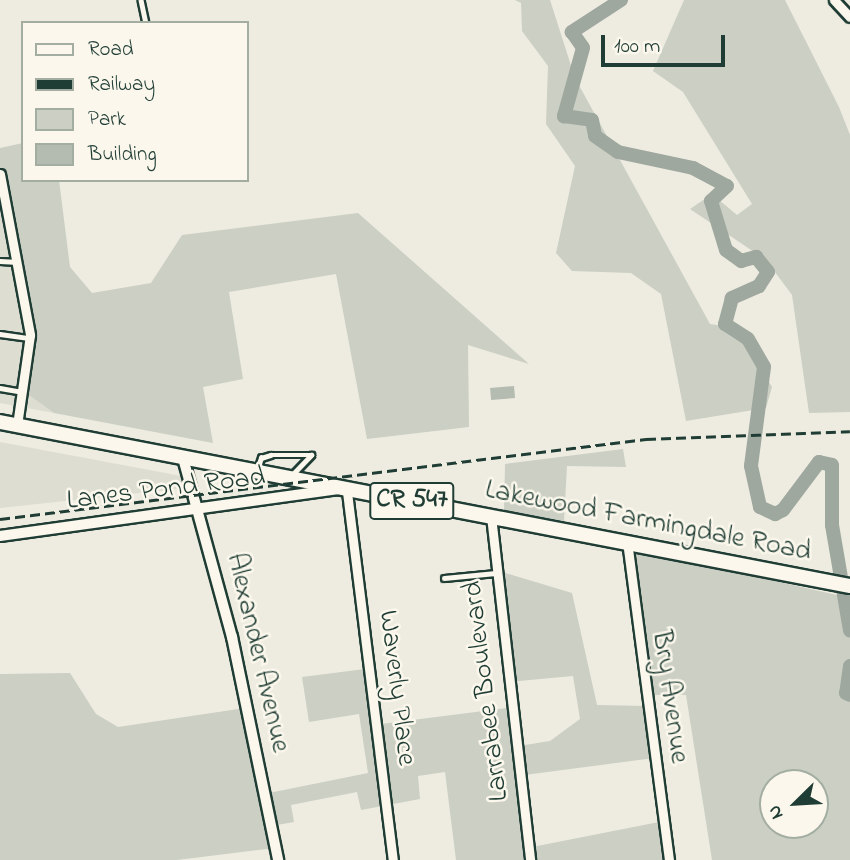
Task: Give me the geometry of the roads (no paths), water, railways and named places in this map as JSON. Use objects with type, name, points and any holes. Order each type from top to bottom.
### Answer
[{"type":"main road","name":"Lakewood Farmingdale Road","points":[[0,422],[290,477],[342,491],[627,541],[850,586]]},
{"type":"street","points":[[834,0],[850,17]]},
{"type":"street","points":[[0,174],[19,262],[30,338],[17,425]]},
{"type":"street","name":"Alexander Avenue","points":[[183,457],[199,509],[278,860]]},
{"type":"street","name":"Lanes Pond Road","points":[[0,536],[342,491]]},
{"type":"street","name":"Waverly Place","points":[[342,491],[353,522],[393,860]]},
{"type":"street","name":"Larrabee Boulevard","points":[[491,516],[530,860]]},
{"type":"street","name":"Bry Avenue","points":[[627,541],[669,860]]},
{"type":"lane","points":[[141,0],[146,21]]},
{"type":"lane","points":[[0,261],[19,262]]},
{"type":"lane","points":[[0,334],[30,338]]},
{"type":"lane","points":[[0,388],[23,392]]},
{"type":"lane","points":[[257,471],[261,458],[271,455],[312,455],[290,477]]},
{"type":"lane","points":[[444,578],[496,573]]},
{"type":"waterway","points":[[621,0],[572,32],[583,48],[564,116],[592,120],[595,136],[618,152],[693,168],[727,186],[711,201],[726,250],[741,261],[756,257],[768,272],[759,286],[732,298],[725,324],[748,339],[764,367],[751,466],[760,507],[775,514],[783,510],[819,462],[832,465],[832,525],[850,630]]},
{"type":"waterway","points":[[850,666],[846,693],[850,695]]},
{"type":"railway","points":[[0,519],[646,439],[850,431]]}]
